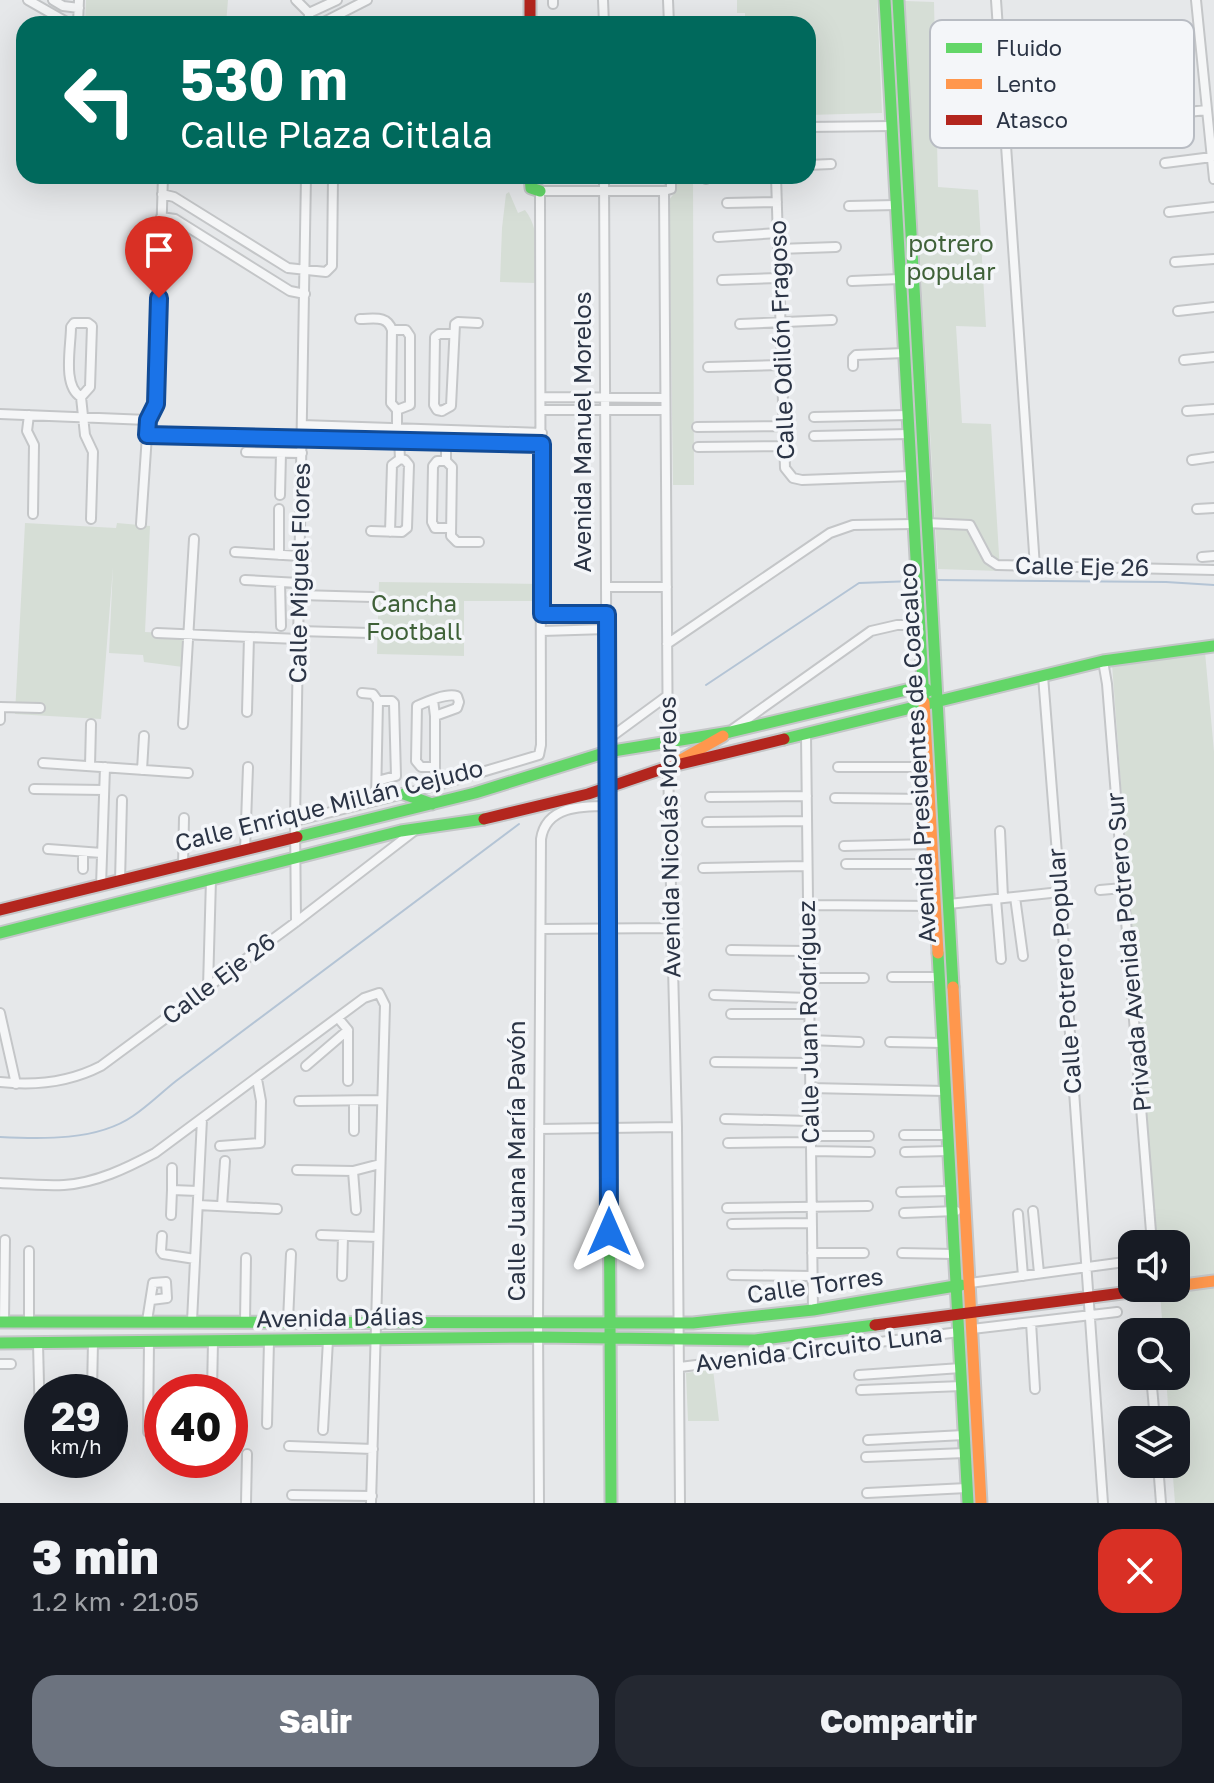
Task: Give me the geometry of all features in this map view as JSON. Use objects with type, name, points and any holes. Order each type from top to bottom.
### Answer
[{"type":"main road","name":"Avenida Presidentes de Coacalco","points":[[885,0],[896,205],[904,230],[900,279],[909,434],[920,524]]},
{"type":"main road","name":"Avenida Presidentes de Coacalco","points":[[898,0],[915,468],[925,606],[937,700],[981,1503]]},
{"type":"main road","points":[[887,40],[900,40]]},
{"type":"main road","points":[[531,184],[531,188],[540,191]]},
{"type":"main road","name":"Avenida Presidentes de Coacalco","points":[[925,606],[920,625],[968,1503]]},
{"type":"main road","points":[[668,767],[1103,661],[1214,646]]},
{"type":"main road","points":[[668,767],[730,732],[923,686],[937,700]]},
{"type":"main road","name":"Calle Enrique Millán Cejudo","points":[[0,910],[432,804],[607,746],[730,732]]},
{"type":"main road","name":"Calle Enrique Millán Cejudo","points":[[0,933],[418,828],[480,820],[607,788],[668,767]]},
{"type":"main road","name":"Avenida Manuel Morelos","points":[[607,788],[611,1503]]},
{"type":"main road","points":[[404,794],[432,804]]},
{"type":"main road","points":[[931,828],[944,827]]},
{"type":"main road","points":[[942,1023],[955,1023]]},
{"type":"main road","points":[[1190,1284],[1214,1281]]},
{"type":"main road","name":"Calle Torres","points":[[679,1323],[813,1310],[970,1283]]},
{"type":"main road","name":"Avenida Dálias","points":[[0,1343],[538,1337],[755,1340],[1118,1294]]},
{"type":"main road","points":[[99,1342],[106,1321]]},
{"type":"main road","points":[[274,1341],[284,1321]]},
{"type":"main road","name":"Avenida Dálias","points":[[2,1322],[679,1323]]},
{"type":"main road","points":[[693,1323],[733,1339]]},
{"type":"street","points":[[28,0],[56,16]]},
{"type":"street","points":[[53,0],[63,6],[79,4]]},
{"type":"street","points":[[296,0],[309,13],[337,0]]},
{"type":"street","points":[[336,16],[367,0]]},
{"type":"street","points":[[996,0],[997,20]]},
{"type":"street","points":[[1196,0],[1214,179]]},
{"type":"street","points":[[1194,111],[1207,110]]},
{"type":"street","points":[[816,127],[892,126]]},
{"type":"street","points":[[1006,148],[1035,567]]},
{"type":"street","points":[[1165,163],[1213,163]]},
{"type":"street","points":[[816,165],[831,164]]},
{"type":"street","points":[[141,524],[148,420],[156,404],[163,184]]},
{"type":"street","name":"Calle Miguel Flores","points":[[296,922],[306,184]]},
{"type":"street","points":[[162,194],[174,197],[288,268],[326,272],[331,269],[333,184]]},
{"type":"street","name":"Avenida Manuel Morelos","points":[[604,184],[607,788]]},
{"type":"street","name":"Avenida Nicolás Morelos","points":[[671,184],[671,188],[664,191],[665,410],[680,1503]]},
{"type":"street","name":"Calle Odilón Fragoso","points":[[776,184],[785,468],[793,478],[915,468]]},
{"type":"street","points":[[295,821],[435,786],[539,755],[542,631],[540,191],[664,191]]},
{"type":"street","points":[[727,203],[777,202]]},
{"type":"street","points":[[849,206],[896,205]]},
{"type":"street","points":[[1169,212],[1214,207]]},
{"type":"street","points":[[161,217],[175,219],[290,291],[305,294]]},
{"type":"street","points":[[718,237],[778,233]]},
{"type":"street","points":[[778,249],[836,247]]},
{"type":"street","points":[[1175,262],[1214,259]]},
{"type":"street","points":[[722,280],[779,278]]},
{"type":"street","points":[[852,281],[900,279]]},
{"type":"street","points":[[1178,311],[1214,307]]},
{"type":"street","points":[[360,319],[386,319],[392,330],[391,403],[397,410],[397,429]]},
{"type":"street","points":[[740,324],[832,320]]},
{"type":"street","points":[[74,323],[92,326],[90,387],[81,397],[75,394],[71,384],[71,327],[74,323]]},
{"type":"street","points":[[454,334],[441,333],[435,337],[434,405],[442,411],[451,406],[456,323],[478,323]]},
{"type":"street","points":[[392,330],[406,330],[410,336],[410,405],[397,410]]},
{"type":"street","points":[[853,366],[853,358],[858,354],[904,353]]},
{"type":"street","points":[[1184,360],[1214,357]]},
{"type":"street","points":[[708,367],[781,365]]},
{"type":"street","points":[[81,397],[85,435],[93,452],[91,519]]},
{"type":"street","points":[[542,397],[665,398]]},
{"type":"street","points":[[1187,411],[1214,409]]},
{"type":"street","points":[[542,410],[665,410]]},
{"type":"street","points":[[442,411],[443,430]]},
{"type":"street","points":[[0,414],[148,420]]},
{"type":"street","points":[[29,415],[27,431],[34,445],[33,514]]},
{"type":"street","points":[[814,417],[908,415]]},
{"type":"street","points":[[302,425],[542,433]]},
{"type":"street","points":[[697,427],[783,426]]},
{"type":"street","points":[[814,436],[909,434]]},
{"type":"street","points":[[147,435],[542,444]]},
{"type":"street","points":[[399,439],[400,459]]},
{"type":"street","points":[[446,441],[446,461],[452,467],[450,528],[454,541],[479,542]]},
{"type":"street","points":[[698,447],[783,446]]},
{"type":"street","points":[[246,452],[302,453]]},
{"type":"street","points":[[280,495],[281,453]]},
{"type":"street","points":[[1192,460],[1214,457]]},
{"type":"street","points":[[390,532],[392,465],[400,459]]},
{"type":"street","points":[[371,531],[404,531],[408,526],[409,465],[400,459]]},
{"type":"street","points":[[446,461],[437,461],[433,466],[432,522],[435,528],[450,528]]},
{"type":"street","points":[[1197,509],[1214,508]]},
{"type":"street","points":[[279,509],[279,555]]},
{"type":"street","points":[[667,644],[830,533],[853,525],[920,524]]},
{"type":"street","name":"Calle Eje 26","points":[[920,524],[970,525],[992,563],[1035,567],[1214,570]]},
{"type":"street","points":[[183,724],[194,539]]},
{"type":"street","points":[[235,552],[300,556]]},
{"type":"street","points":[[1202,557],[1214,556]]},
{"type":"street","points":[[245,580],[299,583]]},
{"type":"street","points":[[280,582],[281,626]]},
{"type":"street","points":[[606,587],[667,587]]},
{"type":"street","points":[[299,595],[372,597]]},
{"type":"street","points":[[542,614],[607,614]]},
{"type":"street","points":[[730,732],[871,631],[897,625],[920,625]]},
{"type":"street","points":[[542,631],[607,629]]},
{"type":"street","points":[[157,633],[249,637],[370,633]]},
{"type":"street","points":[[247,712],[249,637]]},
{"type":"street","name":"Privada Avenida Potrero Sur","points":[[1103,661],[1151,1230]]},
{"type":"street","name":"Calle Potrero Popular","points":[[1043,676],[1103,1503]]},
{"type":"street","points":[[362,693],[373,694],[378,701],[376,801]]},
{"type":"street","points":[[435,716],[457,708],[459,702],[456,694],[417,706],[416,761],[421,767],[435,767]]},
{"type":"street","points":[[607,746],[667,696]]},
{"type":"street","points":[[433,700],[435,786]]},
{"type":"street","points":[[377,781],[396,776],[394,703],[378,701]]},
{"type":"street","points":[[0,720],[0,707],[40,708]]},
{"type":"street","points":[[90,766],[91,724]]},
{"type":"street","name":"Calle Juan Rodríguez","points":[[806,735],[813,1310]]},
{"type":"street","points":[[142,770],[144,736]]},
{"type":"street","points":[[43,763],[188,773]]},
{"type":"street","points":[[101,886],[105,767]]},
{"type":"street","points":[[245,850],[248,767]]},
{"type":"street","points":[[838,767],[928,767]]},
{"type":"street","points":[[34,789],[104,790]]},
{"type":"street","points":[[710,797],[807,796]]},
{"type":"street","points":[[835,798],[929,799]]},
{"type":"street","points":[[120,881],[122,800]]},
{"type":"street","name":"Calle Juana María Pavón","points":[[539,1503],[541,839],[542,829],[558,813],[608,806]]},
{"type":"street","points":[[183,865],[184,818]]},
{"type":"street","points":[[707,822],[807,821]]},
{"type":"street","name":"Calle Eje 26","points":[[0,1082],[55,1081],[90,1071],[296,922],[418,828]]},
{"type":"street","points":[[1000,831],[1001,959]]},
{"type":"street","points":[[844,846],[932,844]]},
{"type":"street","points":[[48,849],[102,853]]},
{"type":"street","points":[[83,852],[83,869]]},
{"type":"street","points":[[846,864],[933,864]]},
{"type":"street","points":[[703,868],[807,866]]},
{"type":"street","points":[[208,987],[211,879]]},
{"type":"street","points":[[1100,890],[1123,888]]},
{"type":"street","points":[[949,904],[1060,892]]},
{"type":"street","points":[[1015,897],[1023,956]]},
{"type":"street","points":[[808,905],[935,906]]},
{"type":"street","points":[[541,929],[671,928]]},
{"type":"street","points":[[731,950],[808,951]]},
{"type":"street","points":[[892,977],[939,977]]},
{"type":"street","points":[[809,978],[864,978]]},
{"type":"street","points":[[0,1183],[65,1185],[110,1174],[155,1153],[364,998],[379,993],[385,1005],[372,1500],[292,1495]]},
{"type":"street","points":[[714,995],[809,998]]},
{"type":"street","points":[[0,1013],[16,1084]]},
{"type":"street","points":[[731,1014],[809,1014]]},
{"type":"street","points":[[338,1018],[348,1030],[348,1081]]},
{"type":"street","points":[[306,1066],[348,1030]]},
{"type":"street","points":[[809,1040],[859,1042]]},
{"type":"street","points":[[890,1042],[943,1043]]},
{"type":"street","points":[[715,1062],[810,1063]]},
{"type":"street","points":[[220,1146],[260,1143],[261,1101],[257,1079]]},
{"type":"street","points":[[810,1088],[945,1091]]},
{"type":"street","points":[[299,1101],[381,1100]]},
{"type":"street","points":[[354,1101],[354,1131]]},
{"type":"street","points":[[192,1321],[202,1119]]},
{"type":"street","points":[[725,1119],[810,1121]]},
{"type":"street","points":[[539,1129],[677,1127]]},
{"type":"street","points":[[904,1135],[948,1135]]},
{"type":"street","points":[[728,1143],[811,1143],[869,1136]]},
{"type":"street","points":[[811,1143],[870,1152]]},
{"type":"street","points":[[905,1152],[949,1151]]},
{"type":"street","points":[[222,1206],[225,1161]]},
{"type":"street","points":[[297,1170],[353,1171],[380,1164]]},
{"type":"street","points":[[171,1215],[172,1168]]},
{"type":"street","points":[[353,1171],[356,1210]]},
{"type":"street","points":[[172,1190],[198,1191]]},
{"type":"street","points":[[901,1192],[951,1191]]},
{"type":"street","points":[[923,1192],[924,1212]]},
{"type":"street","points":[[198,1205],[277,1209]]},
{"type":"street","points":[[727,1208],[868,1206]]},
{"type":"street","points":[[904,1213],[965,1210]]},
{"type":"street","points":[[1033,1211],[1039,1273]]},
{"type":"street","points":[[1018,1214],[1023,1276]]},
{"type":"street","points":[[732,1224],[811,1223]]},
{"type":"street","points":[[321,1235],[378,1237]]},
{"type":"street","points":[[162,1236],[163,1254],[195,1259]]},
{"type":"street","points":[[342,1276],[343,1236]]},
{"type":"street","points":[[2,1322],[5,1240]]},
{"type":"street","points":[[29,1251],[29,1322]]},
{"type":"street","points":[[812,1253],[864,1253]]},
{"type":"street","points":[[902,1253],[954,1254]]},
{"type":"street","points":[[284,1321],[291,1254]]},
{"type":"street","points":[[245,1321],[246,1258]]},
{"type":"street","points":[[970,1283],[1118,1263]]},
{"type":"street","points":[[732,1275],[812,1276]]},
{"type":"street","points":[[147,1321],[151,1300]]},
{"type":"street","points":[[972,1329],[1117,1312]]},
{"type":"street","points":[[1031,1322],[1035,1389]]},
{"type":"street","name":"Avenida Circuito Luna","points":[[680,1367],[959,1332]]},
{"type":"street","points":[[323,1430],[328,1340]]},
{"type":"street","points":[[212,1374],[213,1341]]},
{"type":"street","points":[[267,1424],[274,1341]]},
{"type":"street","points":[[95,1374],[99,1342]]},
{"type":"street","points":[[149,1342],[149,1374]]},
{"type":"street","points":[[38,1343],[39,1374]]},
{"type":"street","points":[[0,1364],[11,1364]]},
{"type":"street","points":[[859,1375],[961,1368]]},
{"type":"street","points":[[861,1390],[962,1386]]},
{"type":"street","points":[[868,1440],[964,1435]]},
{"type":"street","points":[[289,1446],[373,1449]]},
{"type":"street","points":[[866,1457],[965,1453]]},
{"type":"street","points":[[246,1503],[247,1478]]},
{"type":"street","points":[[1159,1478],[1161,1503]]},
{"type":"street","points":[[867,1493],[967,1488]]},
{"type":"green space","points":[[86,0],[228,0],[227,16],[85,16]]},
{"type":"green space","points":[[737,0],[877,0],[882,113],[816,115],[816,16],[745,16],[745,13],[737,13]]},
{"type":"green space","name":"potrero popular","points":[[905,1],[934,2],[934,20],[930,20],[930,148],[937,148],[938,187],[978,190],[986,327],[956,326],[962,423],[991,424],[1000,571],[938,569]]},
{"type":"green space","points":[[676,184],[693,184],[694,485],[673,485],[669,200],[676,191]]},
{"type":"green space","points":[[509,192],[518,213],[525,210],[533,226],[536,283],[500,282],[502,228],[506,194]]},
{"type":"green space","points":[[25,523],[116,528],[117,523],[150,526],[145,632],[184,634],[183,667],[144,662],[143,655],[109,653],[113,567],[101,719],[15,714]]},
{"type":"green space","name":"Cancha Football","points":[[379,582],[542,584],[542,601],[464,601],[464,656],[377,654]]},
{"type":"green space","points":[[1205,652],[1214,752],[1214,1274],[1190,1278],[1190,1230],[1154,1230],[1112,664]]},
{"type":"green space","points":[[1214,1287],[1214,1503],[1175,1503],[1173,1478],[1190,1478],[1190,1406],[1168,1406],[1167,1390],[1190,1390],[1190,1318],[1162,1318],[1161,1302],[1190,1302],[1190,1290]]},
{"type":"green space","points":[[713,1369],[719,1421],[688,1421],[686,1373]]},
{"type":"waterway","points":[[936,580],[1214,585]]},
{"type":"waterway","points":[[706,685],[859,583],[914,581]]},
{"type":"waterway","points":[[0,1137],[69,1137],[103,1130],[133,1116],[519,824]]},
{"type":"traffic: fast","points":[[885,0],[924,702]]},
{"type":"traffic: fast","points":[[898,0],[953,987]]},
{"type":"traffic: fast","points":[[531,184],[531,188],[540,191]]},
{"type":"traffic: fast","points":[[784,739],[1103,661],[1214,646]]},
{"type":"traffic: fast","points":[[297,837],[475,793],[607,752],[730,732],[923,686],[928,691]]},
{"type":"traffic: fast","points":[[607,788],[611,1503]]},
{"type":"traffic: fast","points":[[404,794],[432,804]]},
{"type":"traffic: fast","points":[[0,933],[401,831],[484,819]]},
{"type":"traffic: fast","points":[[938,953],[968,1503]]},
{"type":"traffic: fast","points":[[0,1322],[693,1323],[813,1310],[961,1285]]},
{"type":"traffic: fast","points":[[0,1343],[538,1337],[755,1340],[875,1325]]},
{"type":"traffic: slow","points":[[924,702],[938,953]]},
{"type":"traffic: slow","points":[[679,761],[723,736]]},
{"type":"traffic: slow","points":[[953,987],[981,1503]]},
{"type":"traffic: slow","points":[[1190,1284],[1214,1281]]},
{"type":"traffic: jam","points":[[530,0],[530,16]]},
{"type":"traffic: jam","points":[[484,819],[588,794],[668,767],[784,739]]},
{"type":"traffic: jam","points":[[0,910],[297,837]]},
{"type":"traffic: jam","points":[[875,1325],[1118,1294]]},
{"type":"route","points":[[159,298],[156,404],[149,416],[147,435],[542,444],[542,614],[607,614],[609,1232]]}]
